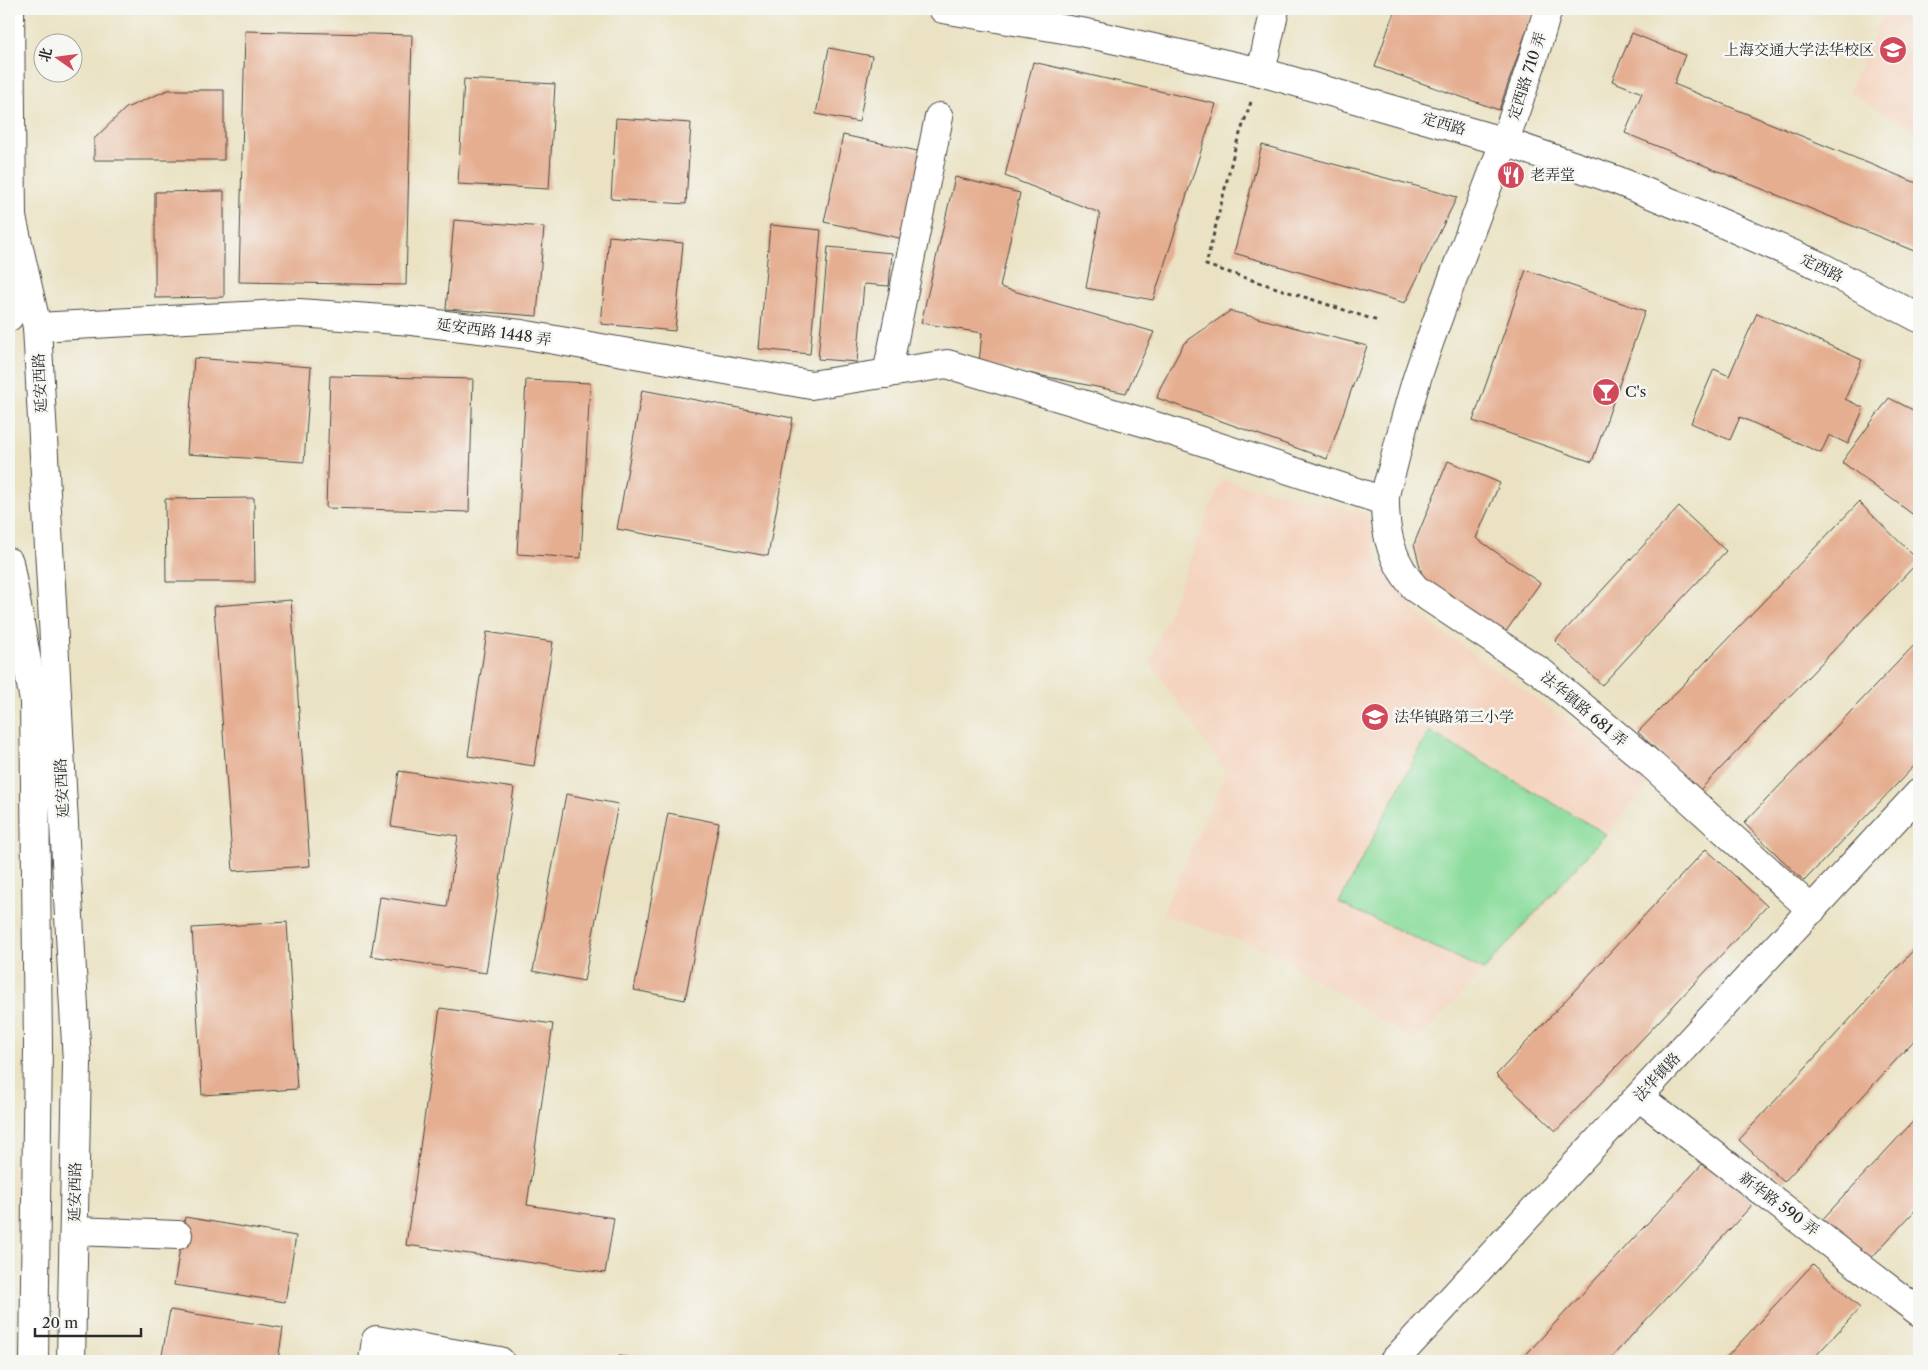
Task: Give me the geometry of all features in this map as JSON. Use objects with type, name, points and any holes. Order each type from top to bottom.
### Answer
[{"type":"main road","name":"延安西路","points":[[9,318],[12,217],[10,9]]},
{"type":"main road","name":"定西路","points":[[943,9],[1081,32],[1261,72],[1505,142],[1616,180],[1719,222],[1818,265],[1919,318]]},
{"type":"main road","points":[[1261,72],[1275,9]]},
{"type":"main road","name":"定西路 710 弄","points":[[1384,501],[1399,439],[1427,350],[1529,75],[1548,9]]},
{"type":"main road","points":[[887,374],[939,117]]},
{"type":"main road","name":"延安西路","points":[[12,217],[37,327],[77,1064],[71,1361]]},
{"type":"main road","name":"延安西路 1448 弄","points":[[37,327],[299,313],[412,321],[521,334],[811,385],[947,364],[1146,423],[1384,501]]},
{"type":"main road","name":"法华镇路 681 弄","points":[[1384,501],[1393,557],[1402,574],[1416,589],[1541,672],[1653,766],[1812,910]]},
{"type":"main road","points":[[9,562],[34,701],[38,1046],[34,1361]]},
{"type":"main road","name":"法华镇路","points":[[1394,1361],[1919,794]]},
{"type":"main road","name":"新华路 590 弄","points":[[1639,1097],[1919,1312]]},
{"type":"main road","points":[[74,1231],[178,1235]]},
{"type":"main road","points":[[373,1361],[376,1340],[500,1361]]},
{"type":"path","points":[[1261,72],[1235,148],[1206,265],[1378,321]]},
{"type":"shaded area","name":"上海交通大学法华校区","points":[[1886,9],[1919,9],[1919,134],[1849,92]]},
{"type":"shaded area","name":"法华镇路第三小学","points":[[1221,480],[1366,513],[1379,566],[1418,614],[1651,781],[1544,908],[1416,1042],[1270,951],[1162,914],[1226,772],[1150,662]]},
{"type":"green space","points":[[1429,731],[1606,834],[1484,970],[1339,903]]},
{"type":"building","points":[[1395,9],[1534,9],[1499,110],[1375,67]]},
{"type":"building","points":[[245,31],[412,35],[406,285],[239,282]]},
{"type":"building","points":[[1632,33],[1685,55],[1674,84],[1919,184],[1919,253],[1625,133],[1642,93],[1612,81]]},
{"type":"building","points":[[829,48],[872,56],[859,122],[816,114]]},
{"type":"building","points":[[1033,62],[1216,104],[1153,300],[1086,288],[1100,213],[1005,176]]},
{"type":"building","points":[[464,79],[555,84],[549,189],[458,184]]},
{"type":"building","points":[[168,90],[224,90],[224,160],[94,160],[94,139],[126,108]]},
{"type":"building","points":[[616,118],[691,123],[686,204],[611,199]]},
{"type":"building","points":[[843,135],[922,152],[904,239],[824,222]]},
{"type":"building","points":[[1262,145],[1457,197],[1405,303],[1234,253]]},
{"type":"building","points":[[955,177],[1020,193],[1000,287],[1154,332],[1126,393],[979,363],[982,333],[921,323]]},
{"type":"building","points":[[224,191],[224,297],[155,298],[155,192]]},
{"type":"building","points":[[454,220],[544,227],[537,316],[446,309]]},
{"type":"building","points":[[770,225],[821,230],[810,354],[759,349]]},
{"type":"building","points":[[609,236],[683,243],[675,331],[601,324]]},
{"type":"building","points":[[828,247],[892,253],[889,286],[864,284],[857,362],[818,359]]},
{"type":"building","points":[[1526,270],[1645,311],[1592,462],[1473,421]]},
{"type":"building","points":[[1230,311],[1367,346],[1327,459],[1157,398],[1160,388],[1184,343]]},
{"type":"building","points":[[1757,313],[1862,360],[1845,399],[1864,408],[1848,444],[1829,435],[1821,453],[1740,417],[1730,440],[1691,423],[1714,369],[1729,376]]},
{"type":"building","points":[[194,358],[311,367],[304,462],[187,454]]},
{"type":"building","points":[[330,376],[473,379],[469,512],[326,508]]},
{"type":"building","points":[[526,380],[590,383],[581,558],[517,554]]},
{"type":"building","points":[[642,390],[793,418],[768,556],[617,529]]},
{"type":"building","points":[[1889,398],[1919,413],[1919,519],[1842,462]]},
{"type":"building","points":[[1448,461],[1500,483],[1476,538],[1540,583],[1502,637],[1424,582],[1414,544]]},
{"type":"building","points":[[254,498],[255,582],[166,582],[165,499]]},
{"type":"building","points":[[1859,502],[1919,561],[1699,791],[1638,732]]},
{"type":"building","points":[[1679,507],[1726,551],[1602,685],[1555,641]]},
{"type":"building","points":[[291,600],[310,866],[233,871],[214,606]]},
{"type":"building","points":[[487,632],[553,642],[534,766],[468,756]]},
{"type":"building","points":[[1919,640],[1919,761],[1804,881],[1744,823]]},
{"type":"building","points":[[399,771],[514,788],[486,973],[371,956],[380,897],[447,907],[458,836],[391,826]]},
{"type":"building","points":[[566,794],[618,804],[584,981],[533,971]]},
{"type":"building","points":[[668,813],[719,823],[685,1000],[634,990]]},
{"type":"building","points":[[1706,849],[1767,906],[1556,1131],[1496,1075]]},
{"type":"building","points":[[287,922],[297,1089],[202,1095],[192,928]]},
{"type":"building","points":[[1919,944],[1919,1035],[1784,1182],[1739,1140]]},
{"type":"building","points":[[440,1008],[553,1024],[527,1205],[614,1218],[605,1273],[406,1245]]},
{"type":"building","points":[[1919,1115],[1919,1206],[1865,1265],[1820,1222]]},
{"type":"building","points":[[1707,1159],[1754,1203],[1608,1361],[1520,1361]]},
{"type":"building","points":[[185,1217],[296,1236],[285,1302],[174,1285]]},
{"type":"building","points":[[1813,1264],[1860,1308],[1811,1361],[1723,1361]]},
{"type":"building","points":[[170,1310],[283,1328],[278,1361],[161,1361]]},
{"type":"building","points":[[619,1356],[650,1360],[650,1361],[618,1361]]},
{"type":"place","name":"上海交通大学法华校区","points":[[1893,50]]},
{"type":"place","name":"老弄堂","points":[[1511,175]]},
{"type":"place","name":"C's","points":[[1606,392]]},
{"type":"place","name":"法华镇路第三小学","points":[[1375,717]]}]
